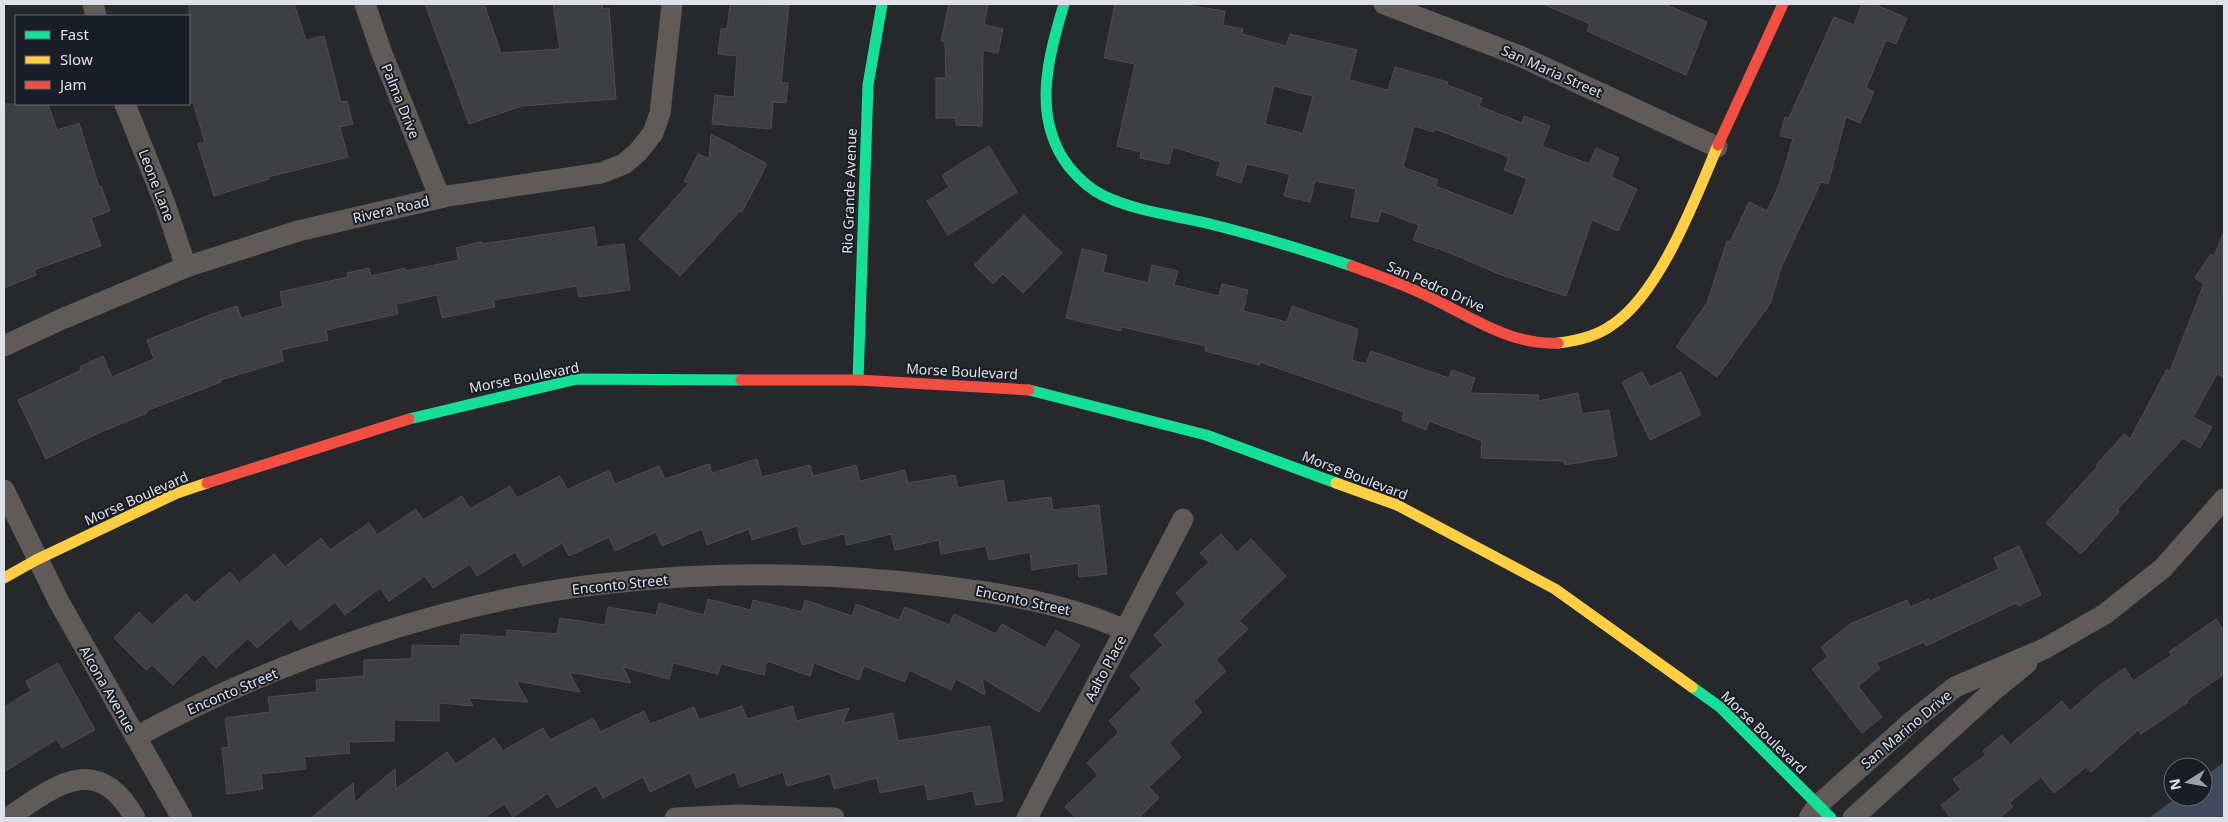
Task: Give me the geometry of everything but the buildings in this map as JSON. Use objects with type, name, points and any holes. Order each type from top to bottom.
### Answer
[{"type":"street","name":"Palma Drive","points":[[365,4],[381,51],[440,198]]},
{"type":"street","name":"Rivera Road","points":[[4,346],[62,319],[186,267],[298,231],[440,198],[601,173],[624,164],[638,152],[653,133],[660,113],[672,4]]},
{"type":"street","name":"Rio Grande Avenue","points":[[858,380],[868,85],[882,4]]},
{"type":"street","name":"San Pedro Drive","points":[[1064,4],[1048,62],[1043,96],[1047,128],[1060,156],[1079,180],[1104,196],[1142,208],[1211,224],[1357,269],[1410,288],[1509,335],[1535,342],[1562,343],[1591,336],[1614,324],[1632,308],[1653,280],[1686,215],[1783,4]]},
{"type":"street","name":"San Maria Street","points":[[1384,4],[1520,56],[1717,147]]},
{"type":"street","name":"Leone Lane","points":[[125,105],[165,204],[186,267]]},
{"type":"street","name":"Morse Boulevard","points":[[4,578],[36,560],[177,493],[426,413],[577,379],[858,380],[1032,390],[1206,435],[1397,505],[1555,589],[1720,707],[1819,814]]},
{"type":"street","name":"Alcona Avenue","points":[[4,490],[36,560],[182,818]]},
{"type":"street","name":"San Marino Drive","points":[[1819,814],[1910,723],[1955,687],[2044,649],[2105,614],[2163,568],[2224,499]]},
{"type":"street","name":"Aalto Place","points":[[1027,818],[1183,519]]},
{"type":"street","name":"Enconto Street","points":[[136,737],[196,706],[314,656],[363,639],[468,609],[538,594],[602,584],[750,574],[821,575],[891,581],[971,589],[1048,603],[1092,616],[1125,630]]},
{"type":"street","name":"San Marino Drive","points":[[1853,818],[1994,690],[2044,649]]},
{"type":"street","points":[[8,818],[47,791],[65,782],[86,780],[100,781],[114,789],[135,818]]},
{"type":"street","points":[[675,818],[738,815],[834,818]]},
{"type":"shaded area","points":[[2224,762],[2224,818],[2149,818],[2164,807],[2213,807],[2213,770]]},
{"type":"traffic: fast","points":[[858,380],[868,85],[882,4]]},
{"type":"traffic: fast","points":[[1064,4],[1049,66],[1046,108],[1057,148],[1077,176],[1094,190],[1116,201],[1243,233],[1352,266]]},
{"type":"traffic: fast","points":[[409,419],[577,379],[741,380]]},
{"type":"traffic: fast","points":[[1029,390],[1206,435],[1336,483]]},
{"type":"traffic: fast","points":[[1692,687],[1720,707],[1831,818]]},
{"type":"traffic: slow","points":[[1558,343],[1586,337],[1606,329],[1629,310],[1646,291],[1675,243],[1718,145]]},
{"type":"traffic: slow","points":[[4,578],[36,560],[177,493],[207,483]]},
{"type":"traffic: slow","points":[[1336,483],[1397,505],[1555,589],[1692,687]]},
{"type":"traffic: jam","points":[[1718,145],[1783,4]]},
{"type":"traffic: jam","points":[[1352,266],[1414,290],[1505,334],[1540,343],[1558,343]]},
{"type":"traffic: jam","points":[[741,380],[858,380],[1029,390]]},
{"type":"traffic: jam","points":[[207,483],[409,419]]}]
